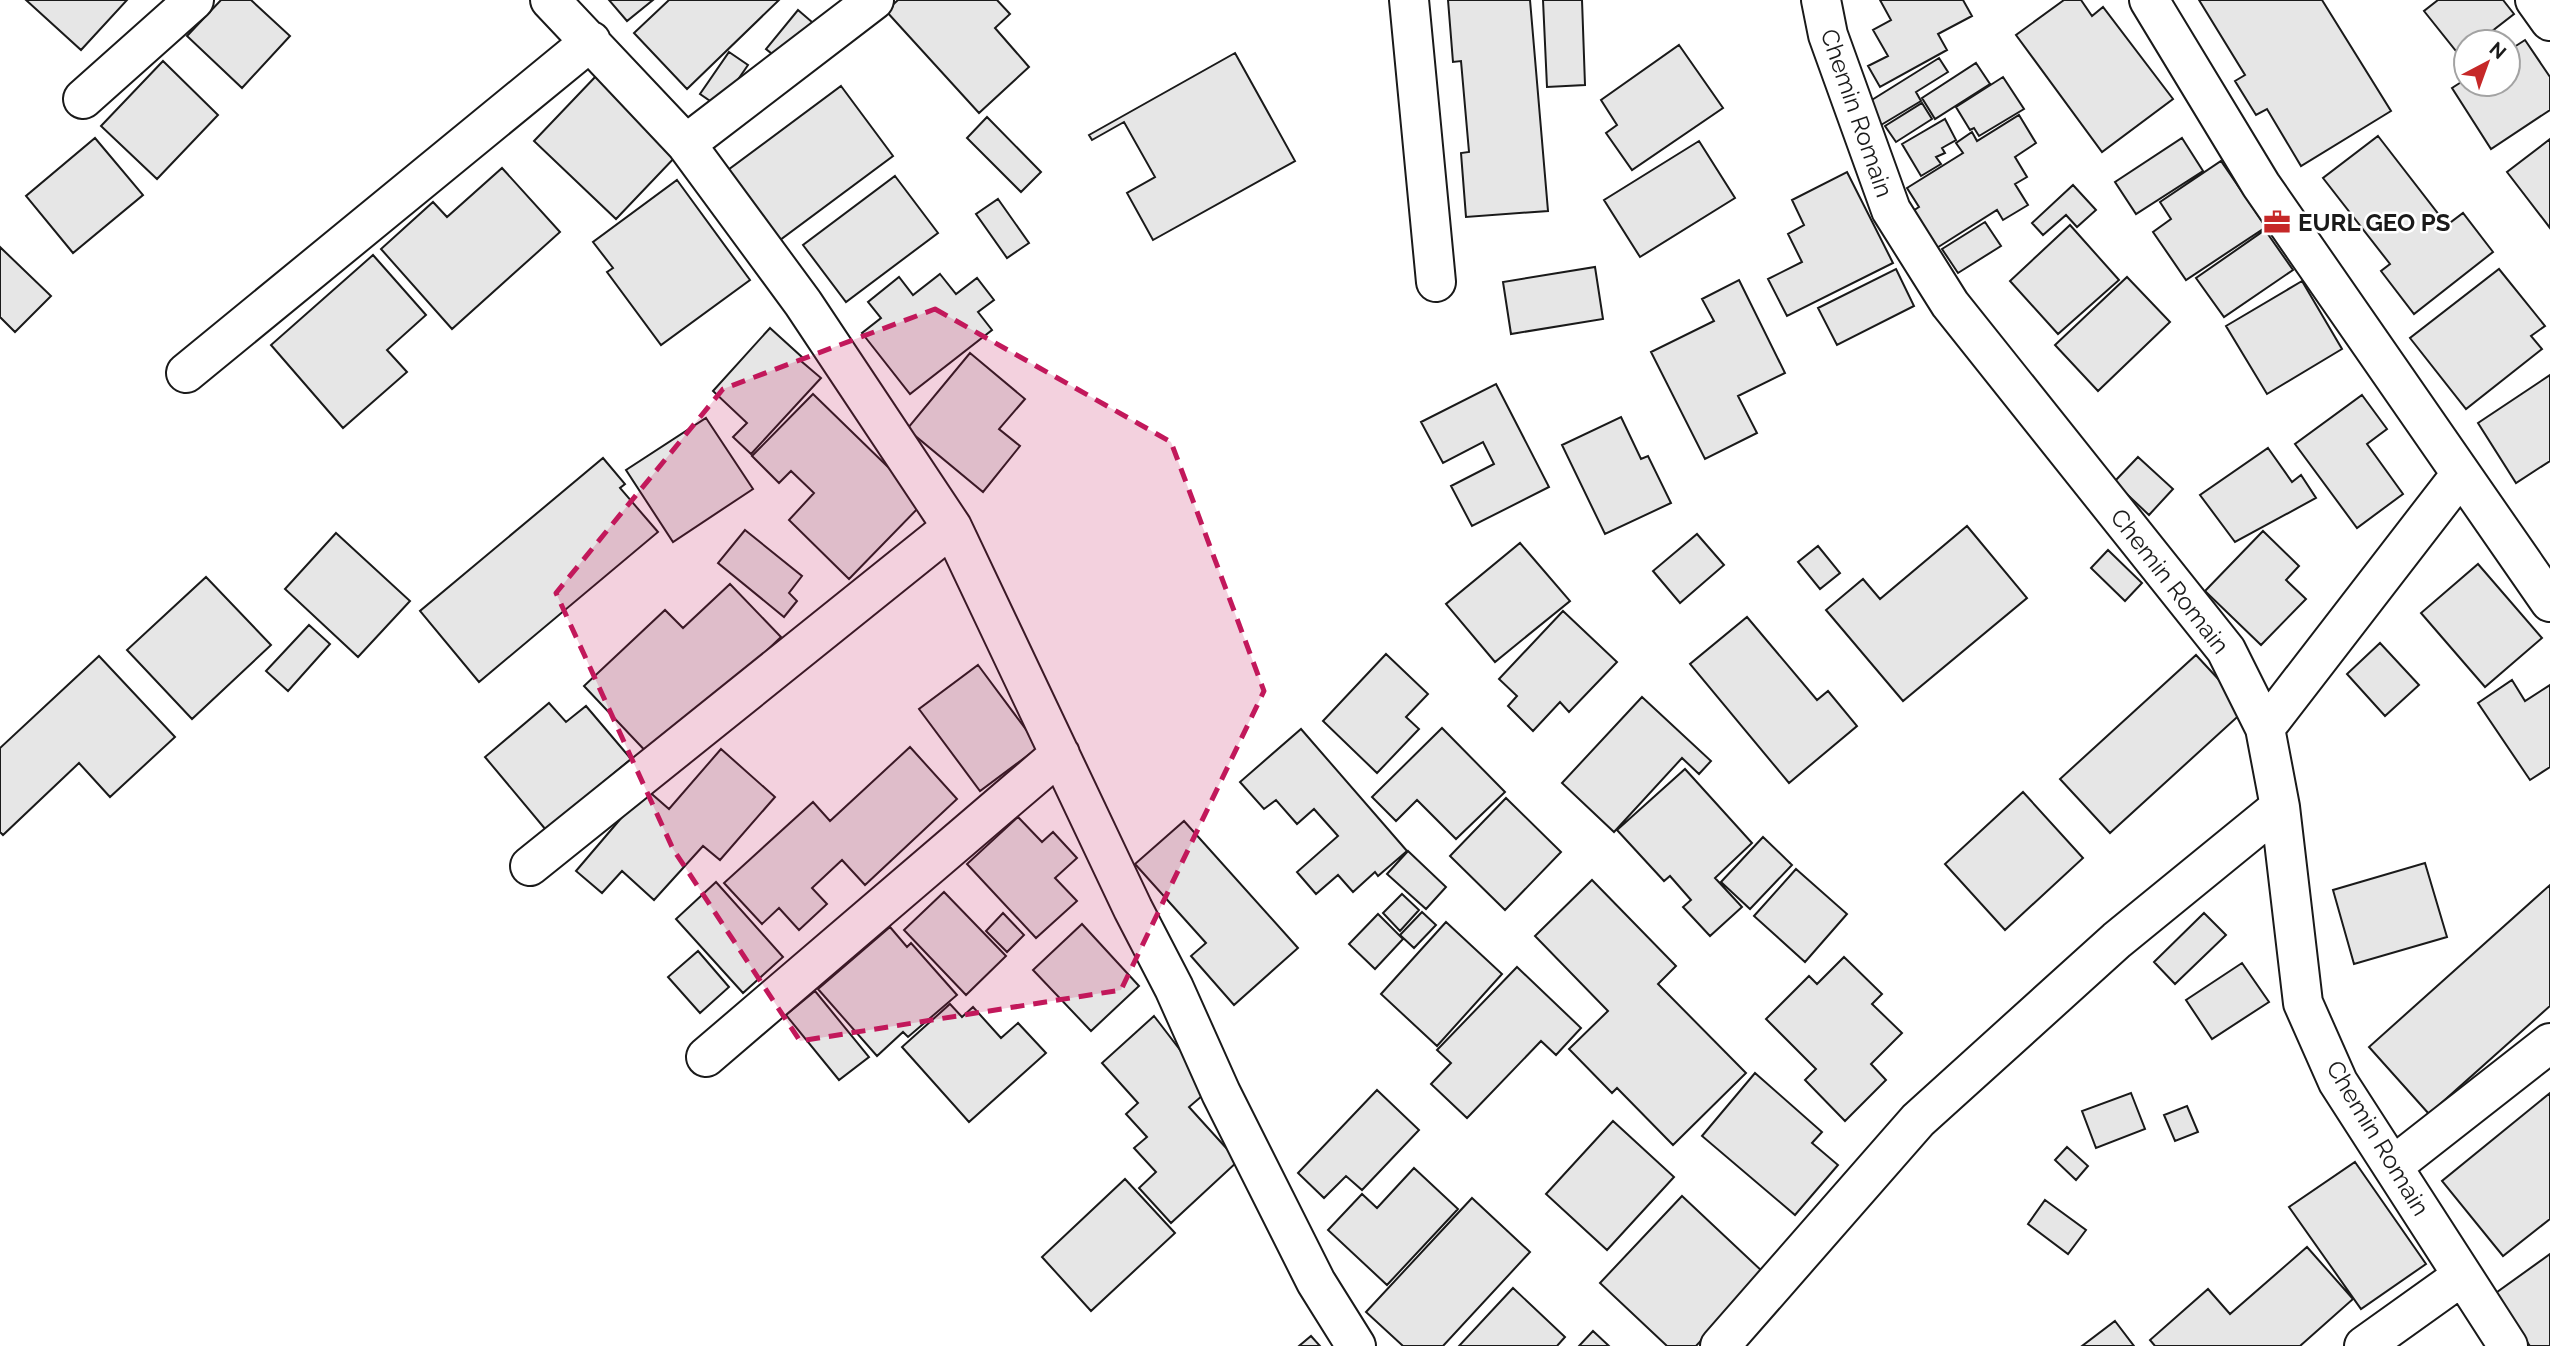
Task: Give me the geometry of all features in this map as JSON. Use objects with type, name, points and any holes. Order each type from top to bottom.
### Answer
[{"type":"street","points":[[83,99],[194,0]]},
{"type":"street","points":[[551,0],[687,144],[803,303],[952,527],[1233,1116],[1316,1282],[1356,1346]]},
{"type":"street","points":[[687,144],[874,0]]},
{"type":"street","points":[[1409,0],[1436,282]]},
{"type":"street","name":"Chemin Romain","points":[[1821,0],[1828,35],[1891,210],[1950,304],[2227,650],[2265,728],[2280,807],[2303,1003],[2338,1082],[2508,1346]]},
{"type":"street","points":[[2149,0],[2262,185],[2550,602]]},
{"type":"street","points":[[2535,0],[2550,21]]},
{"type":"street","points":[[186,373],[591,41]]},
{"type":"street","points":[[2265,728],[2461,474]]},
{"type":"street","points":[[530,866],[952,527]]},
{"type":"street","points":[[706,1057],[1060,754]]},
{"type":"street","points":[[1720,1346],[1917,1120],[2117,940],[2280,807]]},
{"type":"street","points":[[2393,1166],[2550,1043]]},
{"type":"street","points":[[2364,1346],[2462,1276]]},
{"type":"highlighted area","points":[[935,309],[1171,442],[1264,691],[1121,990],[800,1041],[673,849],[556,593],[723,389]]},
{"type":"building","points":[[26,0],[127,0],[81,50]]},
{"type":"building","points":[[221,0],[251,0],[290,36],[242,88],[187,36]]},
{"type":"building","points":[[609,0],[653,0],[627,21]]},
{"type":"building","points":[[669,0],[779,0],[687,89],[634,33]]},
{"type":"building","points":[[898,0],[997,0],[1010,14],[995,28],[1029,67],[979,113],[886,11]]},
{"type":"building","points":[[1448,0],[1530,0],[1548,211],[1466,217],[1461,153],[1469,152],[1461,61],[1453,62]]},
{"type":"building","points":[[1543,0],[1582,0],[1585,85],[1547,87]]},
{"type":"building","points":[[1880,0],[1963,0],[1972,16],[1938,34],[1947,50],[1880,87],[1868,66],[1888,56],[1873,30],[1891,20]]},
{"type":"building","points":[[2064,0],[2081,0],[2092,16],[2103,7],[2173,99],[2102,152],[2016,35]]},
{"type":"building","points":[[2199,0],[2322,0],[2391,111],[2301,166],[2267,109],[2256,115],[2235,81],[2245,75]]},
{"type":"building","points":[[2438,0],[2503,0],[2514,14],[2496,28],[2452,28],[2452,46],[2424,11]]},
{"type":"building","points":[[798,10],[819,28],[787,66],[766,49]]},
{"type":"building","points":[[2525,40],[2550,77],[2550,110],[2491,149],[2458,98],[2522,98],[2522,42]]},
{"type":"building","points":[[1679,45],[1723,108],[1632,170],[1606,133],[1617,125],[1601,100]]},
{"type":"building","points":[[729,52],[748,65],[719,107],[700,94]]},
{"type":"building","points":[[1235,53],[1295,161],[1153,240],[1127,193],[1155,177],[1124,122],[1092,140],[1089,135]]},
{"type":"building","points":[[1939,58],[1948,72],[1916,92],[1921,101],[1881,125],[1867,103]]},
{"type":"building","points":[[163,61],[218,115],[157,179],[101,126]]},
{"type":"building","points":[[1976,63],[1990,84],[1935,119],[1922,98]]},
{"type":"building","points":[[597,75],[678,154],[616,219],[534,141]]},
{"type":"building","points":[[2003,77],[2024,109],[1979,136],[1974,128],[1970,130],[1956,107]]},
{"type":"building","points":[[841,86],[893,156],[780,240],[728,170]]},
{"type":"building","points":[[1922,103],[1932,119],[1896,142],[1885,126]]},
{"type":"building","points":[[2019,115],[2036,143],[2015,157],[2027,177],[2015,184],[2028,205],[2003,220],[1997,210],[1932,251],[1908,214],[1919,207],[1907,188],[1963,153],[1956,143],[1972,132],[1977,141]]},
{"type":"building","points":[[987,117],[1041,172],[1021,192],[967,138]]},
{"type":"building","points":[[1945,119],[1956,140],[1942,148],[1945,153],[1936,157],[1941,164],[1921,176],[1902,144]]},
{"type":"building","points":[[2378,136],[2447,225],[2463,213],[2493,252],[2414,314],[2381,271],[2390,264],[2323,178]]},
{"type":"building","points":[[95,138],[143,195],[73,253],[26,196]]},
{"type":"building","points":[[2182,138],[2203,171],[2136,214],[2115,182]]},
{"type":"building","points":[[2550,139],[2550,228],[2507,172]]},
{"type":"building","points":[[1699,141],[1735,198],[1640,257],[1604,200]]},
{"type":"building","points":[[2221,161],[2266,227],[2186,280],[2153,232],[2171,219],[2160,202]]},
{"type":"building","points":[[502,168],[560,232],[452,329],[381,249],[433,202],[447,217]]},
{"type":"building","points":[[1847,172],[1893,263],[1787,316],[1768,279],[1802,262],[1788,234],[1804,225],[1792,200]]},
{"type":"building","points":[[895,176],[938,233],[846,302],[803,245]]},
{"type":"building","points":[[677,180],[750,280],[661,345],[607,272],[613,268],[593,242]]},
{"type":"building","points":[[2073,185],[2096,210],[2077,227],[2066,215],[2043,235],[2032,223]]},
{"type":"building","points":[[998,199],[1029,243],[1007,258],[976,214]]},
{"type":"building","points":[[1985,222],[2001,246],[1958,273],[1942,249]]},
{"type":"building","points":[[2070,225],[2119,280],[2058,334],[2010,281]]},
{"type":"building","points":[[2265,230],[2293,270],[2224,317],[2196,278]]},
{"type":"building","points":[[0,247],[51,296],[15,332],[0,317]]},
{"type":"building","points":[[373,255],[426,315],[387,350],[407,372],[343,428],[271,345]]},
{"type":"building","points":[[1595,267],[1603,319],[1511,334],[1503,282]]},
{"type":"building","points":[[1896,269],[1914,306],[1837,345],[1818,308]]},
{"type":"building","points":[[2499,269],[2545,326],[2531,336],[2542,349],[2466,409],[2410,338]]},
{"type":"building","points":[[940,274],[956,294],[977,278],[994,300],[978,312],[992,330],[910,394],[862,333],[881,318],[868,302],[899,277],[913,295]]},
{"type":"building","points":[[2127,277],[2170,322],[2098,391],[2055,345]]},
{"type":"building","points":[[1739,280],[1785,373],[1738,396],[1757,433],[1705,459],[1651,352],[1714,321],[1702,299]]},
{"type":"building","points":[[2302,281],[2342,349],[2267,394],[2226,326]]},
{"type":"building","points":[[770,328],[821,378],[751,454],[733,437],[747,423],[713,391]]},
{"type":"building","points":[[970,353],[1025,399],[999,429],[1020,446],[983,492],[907,429]]},
{"type":"building","points":[[2550,375],[2550,461],[2516,483],[2478,423]]},
{"type":"building","points":[[1496,384],[1549,487],[1472,526],[1451,486],[1494,464],[1483,442],[1443,463],[1421,422]]},
{"type":"building","points":[[813,394],[924,502],[849,579],[789,520],[814,493],[791,471],[779,483],[752,456]]},
{"type":"building","points":[[2362,395],[2387,429],[2367,444],[2403,494],[2357,528],[2295,444]]},
{"type":"building","points":[[1621,417],[1641,459],[1648,456],[1671,503],[1605,534],[1562,445]]},
{"type":"building","points":[[706,418],[753,489],[673,542],[626,470]]},
{"type":"building","points":[[2268,448],[2292,482],[2301,475],[2316,498],[2235,542],[2200,495]]},
{"type":"building","points":[[2138,457],[2173,489],[2149,515],[2114,482]]},
{"type":"building","points":[[603,458],[625,484],[620,488],[658,532],[479,682],[420,611]]},
{"type":"building","points":[[1967,526],[2027,598],[1903,701],[1826,610],[1863,579],[1880,599]]},
{"type":"building","points":[[745,530],[802,576],[789,593],[797,601],[784,617],[718,563]]},
{"type":"building","points":[[2263,531],[2299,566],[2286,580],[2306,599],[2261,645],[2205,591]]},
{"type":"building","points":[[336,533],[410,601],[358,657],[285,589]]},
{"type":"building","points":[[1697,534],[1724,565],[1680,603],[1653,571]]},
{"type":"building","points":[[1520,543],[1570,601],[1495,662],[1446,604]]},
{"type":"building","points":[[1818,546],[1840,573],[1820,589],[1798,562]]},
{"type":"building","points":[[2108,550],[2142,583],[2125,601],[2091,568]]},
{"type":"building","points":[[2478,564],[2542,638],[2485,687],[2421,613]]},
{"type":"building","points":[[206,577],[271,645],[192,719],[127,650]]},
{"type":"building","points":[[730,584],[781,637],[653,759],[584,686],[665,610],[683,628]]},
{"type":"building","points":[[1563,611],[1617,662],[1569,712],[1560,702],[1533,731],[1508,706],[1517,696],[1499,679]]},
{"type":"building","points":[[1747,617],[1817,700],[1828,691],[1857,726],[1789,783],[1690,664]]},
{"type":"building","points":[[309,625],[330,644],[288,691],[266,671]]},
{"type":"building","points":[[2380,643],[2419,685],[2385,716],[2347,674]]},
{"type":"building","points":[[1386,654],[1428,694],[1406,717],[1419,729],[1377,773],[1323,721]]},
{"type":"building","points":[[2196,655],[2246,709],[2110,833],[2060,779]]},
{"type":"building","points":[[99,656],[175,737],[110,797],[79,763],[3,835],[0,832],[0,748]]},
{"type":"building","points":[[978,665],[1039,747],[980,791],[919,709]]},
{"type":"building","points":[[2512,680],[2525,701],[2550,685],[2550,767],[2530,780],[2478,703]]},
{"type":"building","points":[[1642,697],[1711,761],[1699,774],[1682,758],[1614,832],[1562,783]]},
{"type":"building","points":[[549,703],[566,722],[586,706],[631,759],[546,830],[485,757]]},
{"type":"building","points":[[1442,728],[1505,792],[1456,839],[1417,800],[1396,821],[1372,797]]},
{"type":"building","points":[[1301,729],[1407,851],[1378,876],[1375,872],[1353,892],[1338,875],[1316,894],[1297,872],[1338,836],[1314,809],[1297,824],[1276,800],[1264,809],[1240,782]]},
{"type":"building","points":[[910,747],[957,799],[865,885],[842,860],[812,888],[827,904],[799,930],[779,908],[762,924],[724,883],[813,802],[830,821]]},
{"type":"building","points":[[721,749],[775,797],[720,860],[703,846],[654,900],[622,871],[602,893],[576,871],[646,789],[669,809]]},
{"type":"building","points":[[1685,769],[1752,843],[1715,878],[1742,907],[1710,936],[1683,907],[1691,900],[1670,876],[1664,881],[1617,830]]},
{"type":"building","points":[[2023,792],[2083,858],[2005,930],[1945,864]]},
{"type":"building","points":[[1506,798],[1561,852],[1505,910],[1450,856]]},
{"type":"building","points":[[1018,817],[1042,842],[1053,832],[1077,858],[1055,878],[1077,901],[1036,938],[967,864]]},
{"type":"building","points":[[1184,821],[1298,948],[1234,1005],[1191,956],[1206,943],[1135,864]]},
{"type":"building","points":[[1763,837],[1792,865],[1750,909],[1721,882]]},
{"type":"building","points":[[1408,851],[1446,887],[1426,909],[1387,874]]},
{"type":"building","points":[[2425,863],[2447,937],[2354,964],[2333,890]]},
{"type":"building","points":[[1796,869],[1847,914],[1805,962],[1754,916]]},
{"type":"building","points":[[1592,880],[1676,966],[1658,984],[1746,1073],[1673,1145],[1617,1088],[1612,1093],[1569,1049],[1608,1011],[1535,936]]},
{"type":"building","points":[[716,882],[783,957],[743,993],[676,919]]},
{"type":"building","points":[[2550,885],[2550,1006],[2429,1114],[2369,1047]]},
{"type":"building","points":[[944,892],[1006,956],[966,995],[904,930]]},
{"type":"building","points":[[1402,894],[1419,910],[1400,931],[1383,913]]},
{"type":"building","points":[[1422,912],[1436,925],[1414,948],[1400,935]]},
{"type":"building","points":[[1003,913],[1024,935],[1007,952],[986,931]]},
{"type":"building","points":[[2204,913],[2226,935],[2175,984],[2154,962]]},
{"type":"building","points":[[1378,914],[1403,939],[1375,969],[1349,944]]},
{"type":"building","points":[[1446,922],[1502,974],[1437,1046],[1381,994]]},
{"type":"building","points":[[1082,924],[1139,986],[1091,1031],[1033,970]]},
{"type":"building","points":[[890,927],[907,947],[911,943],[957,995],[908,1037],[903,1032],[877,1056],[818,989]]},
{"type":"building","points":[[698,951],[729,987],[700,1013],[668,977]]},
{"type":"building","points":[[1844,957],[1882,994],[1872,1004],[1902,1033],[1871,1064],[1886,1080],[1845,1121],[1805,1080],[1816,1069],[1766,1019],[1809,976],[1817,984]]},
{"type":"building","points":[[2242,963],[2269,1002],[2212,1039],[2186,1000]]},
{"type":"building","points":[[1517,967],[1581,1028],[1556,1055],[1541,1041],[1467,1118],[1431,1084],[1451,1063],[1437,1050]]},
{"type":"building","points":[[815,991],[869,1057],[839,1080],[786,1015]]},
{"type":"building","points":[[950,1004],[962,1017],[973,1007],[1001,1038],[1018,1023],[1046,1053],[969,1122],[902,1047]]},
{"type":"building","points":[[1154,1016],[1210,1089],[1189,1107],[1238,1161],[1171,1223],[1139,1188],[1156,1172],[1134,1148],[1147,1137],[1126,1114],[1138,1103],[1102,1063]]},
{"type":"building","points":[[1755,1073],[1822,1132],[1812,1143],[1838,1165],[1795,1215],[1702,1136]]},
{"type":"building","points":[[1377,1090],[1419,1130],[1362,1190],[1346,1176],[1324,1198],[1298,1173]]},
{"type":"building","points":[[2131,1093],[2145,1129],[2096,1148],[2082,1111]]},
{"type":"building","points":[[2550,1093],[2550,1219],[2503,1256],[2442,1181]]},
{"type":"building","points":[[2187,1106],[2198,1132],[2175,1141],[2164,1115]]},
{"type":"building","points":[[1613,1121],[1674,1177],[1607,1250],[1546,1194]]},
{"type":"building","points":[[2067,1147],[2088,1166],[2076,1180],[2055,1160]]},
{"type":"building","points":[[2355,1162],[2426,1264],[2361,1309],[2289,1207]]},
{"type":"building","points":[[1414,1168],[1458,1209],[1387,1285],[1328,1230],[1362,1194],[1377,1208]]},
{"type":"building","points":[[1125,1179],[1175,1233],[1091,1311],[1042,1257]]},
{"type":"building","points":[[1682,1196],[1764,1273],[1696,1346],[1667,1346],[1600,1283]]},
{"type":"building","points":[[1472,1198],[1530,1252],[1443,1346],[1403,1346],[1366,1312]]},
{"type":"building","points":[[2045,1200],[2086,1230],[2068,1254],[2028,1224]]},
{"type":"building","points":[[2307,1247],[2353,1299],[2300,1346],[2155,1346],[2150,1340],[2208,1289],[2230,1314]]},
{"type":"building","points":[[2550,1254],[2550,1346],[2530,1346],[2493,1295]]},
{"type":"building","points":[[1513,1288],[1565,1337],[1557,1346],[1459,1346]]},
{"type":"building","points":[[2115,1321],[2134,1346],[2082,1346]]},
{"type":"building","points":[[1593,1331],[1609,1346],[1579,1346]]},
{"type":"building","points":[[1311,1336],[1320,1346],[1299,1346]]},
{"type":"place","name":"EURL GEO PS","points":[[2277,222]]}]
